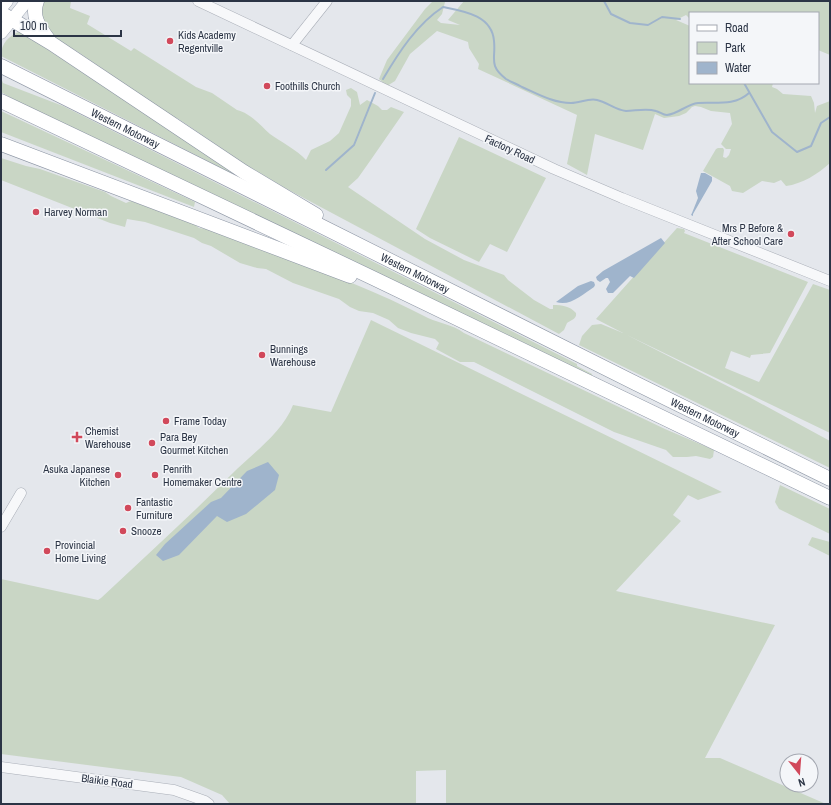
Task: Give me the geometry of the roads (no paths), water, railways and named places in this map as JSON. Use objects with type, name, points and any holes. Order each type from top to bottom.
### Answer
[{"type":"highway","points":[[37,1],[34,13],[37,25],[51,43]]},
{"type":"highway","points":[[6,17],[51,43],[244,172],[311,211],[357,244]]},
{"type":"highway","name":"Western Motorway","points":[[4,67],[357,244],[830,478]]},
{"type":"highway","name":"Western Motorway","points":[[1,101],[830,498]]},
{"type":"highway","points":[[1,144],[367,283],[417,299]]},
{"type":"main road","points":[[1,8],[6,1]]},
{"type":"main road","points":[[1,33],[6,17],[27,1]]},
{"type":"street","name":"Factory Road","points":[[198,1],[554,169],[622,198],[830,281]]},
{"type":"street","points":[[292,45],[327,1]]},
{"type":"street","points":[[1,527],[21,493]]},
{"type":"street","name":"Blaikie Road","points":[[1,767],[174,790],[205,801],[209,804]]},
{"type":"water","points":[[701,173],[705,173],[712,177],[712,181],[693,216],[691,215],[698,198],[696,191]]},
{"type":"water","points":[[661,238],[665,243],[634,278],[630,276],[613,293],[608,293],[606,289],[610,282],[608,278],[600,282],[597,280],[596,277],[603,271]]},
{"type":"water","points":[[591,281],[594,282],[594,287],[576,299],[566,303],[556,302],[578,286]]},
{"type":"water","points":[[268,462],[279,475],[275,490],[246,514],[227,522],[217,516],[179,555],[163,561],[156,555],[165,544],[211,502],[221,498],[247,471]]},
{"type":"waterway","points":[[604,1],[611,14],[630,23],[648,25],[662,17],[680,19]]},
{"type":"waterway","points":[[383,79],[409,39],[425,22],[443,7],[459,10],[475,16],[488,25],[492,32],[494,41],[494,62],[500,74],[506,79],[552,100],[564,103],[594,100],[601,101],[615,108],[626,111],[648,110],[667,115],[698,103],[731,102],[738,100],[749,93]]},
{"type":"waterway","points":[[745,84],[772,132],[797,152],[811,146],[821,123],[830,117]]},
{"type":"waterway","points":[[326,170],[354,145],[375,93]]},
{"type":"place","name":"Kids Academy Regentville","points":[[170,41]]},
{"type":"place","name":"Foothills Church","points":[[267,86]]},
{"type":"place","name":"Harvey Norman","points":[[36,212]]},
{"type":"place","name":"Mrs P Before & After School Care","points":[[791,234]]},
{"type":"place","name":"Bunnings Warehouse","points":[[262,355]]},
{"type":"place","name":"Frame Today","points":[[166,421]]},
{"type":"place","name":"Chemist Warehouse","points":[[77,437]]},
{"type":"place","name":"Para Bey Gourmet Kitchen","points":[[152,443]]},
{"type":"place","name":"Asuka Japanese Kitchen","points":[[118,475]]},
{"type":"place","name":"Penrith Homemaker Centre","points":[[155,475]]},
{"type":"place","name":"Fantastic Furniture","points":[[128,508]]},
{"type":"place","name":"Snooze","points":[[123,531]]},
{"type":"place","name":"Provincial Home Living","points":[[47,551]]}]
